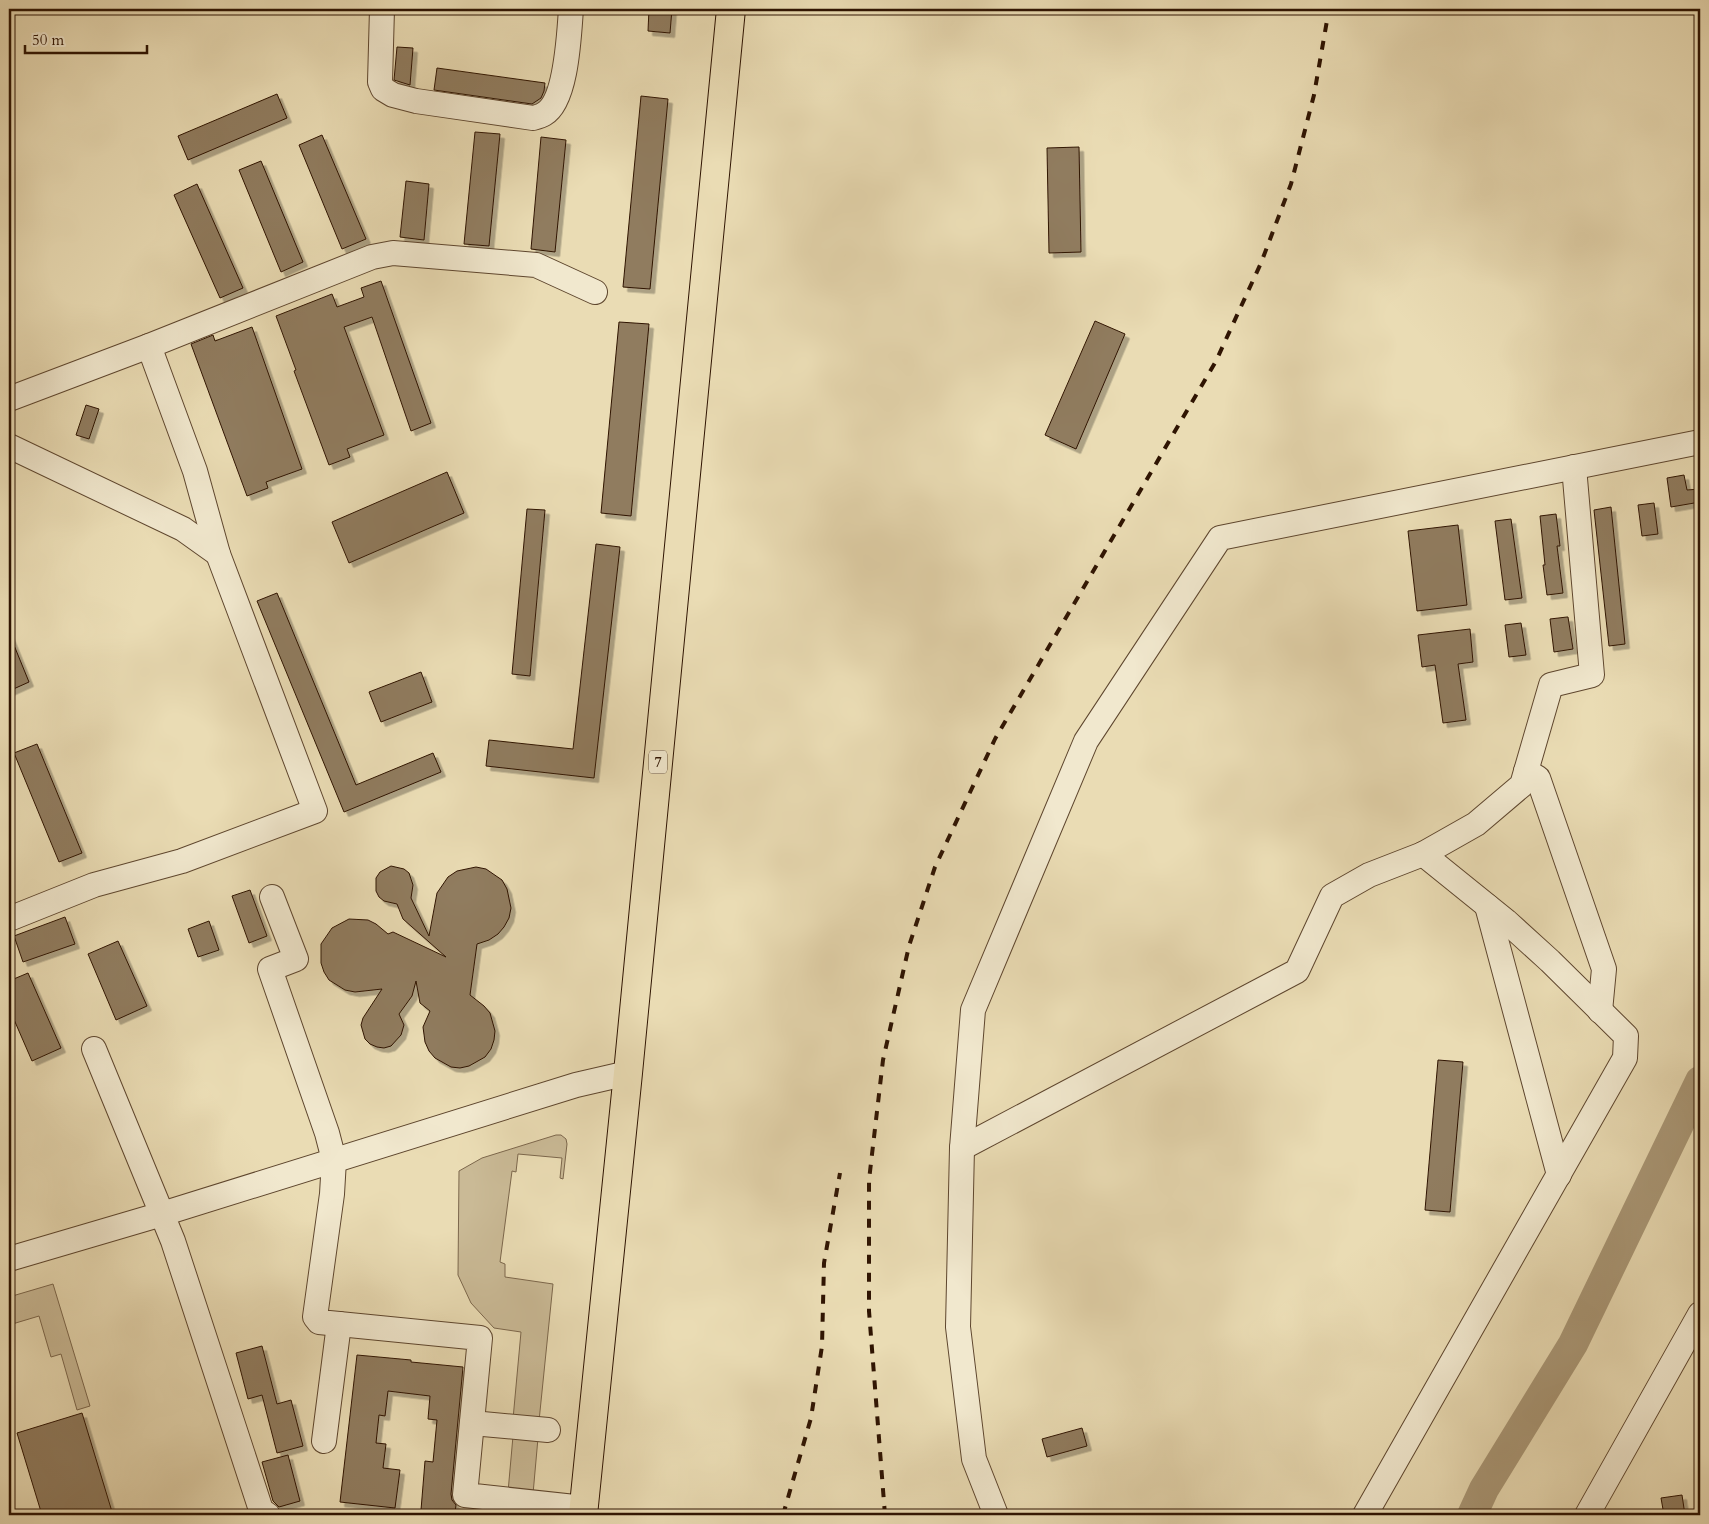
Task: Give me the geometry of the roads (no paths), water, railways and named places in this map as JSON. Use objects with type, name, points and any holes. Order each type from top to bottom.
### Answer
[{"type":"highway","name":"7","points":[[584,1512],[731,9]]},
{"type":"street","points":[[382,9],[380,82],[383,89],[393,96],[416,101],[533,118],[546,113],[552,106],[562,86],[571,9]]},
{"type":"street","points":[[9,399],[149,346],[372,256],[393,253],[536,266],[595,292]]},
{"type":"street","points":[[9,919],[94,885],[182,861],[315,811],[218,554],[195,471],[149,346]]},
{"type":"street","points":[[996,1515],[974,1459],[958,1327],[962,1148],[973,1010],[1086,741],[1220,538],[1700,442]]},
{"type":"street","points":[[9,446],[182,529],[218,554]]},
{"type":"street","points":[[962,1148],[1297,971],[1332,896],[1369,875],[1423,854],[1476,824],[1522,785],[1551,685],[1592,674],[1574,468]]},
{"type":"street","points":[[1526,771],[1538,778],[1604,969],[1600,1011]]},
{"type":"street","points":[[1365,1515],[1625,1058],[1626,1036],[1550,961],[1423,854]]},
{"type":"street","points":[[272,897],[296,959],[270,969],[327,1133],[334,1160],[332,1194],[315,1317],[320,1322],[480,1338],[465,1495],[584,1512]]},
{"type":"street","points":[[1487,906],[1559,1175]]},
{"type":"street","points":[[94,1050],[173,1242],[261,1510],[268,1515]]},
{"type":"street","points":[[9,1259],[162,1214],[576,1085],[628,1073]]},
{"type":"street","points":[[1587,1515],[1700,1314]]},
{"type":"street","points":[[324,1441],[339,1324]]},
{"type":"street","points":[[472,1423],[548,1430]]},
{"type":"waterway","points":[[1472,1515],[1484,1489],[1573,1344],[1700,1081]]},
{"type":"railway","points":[[885,1515],[869,1311],[869,1180],[883,1060],[909,946],[935,867],[995,739],[1216,361],[1261,263],[1291,184],[1314,95],[1329,9]]},
{"type":"railway","points":[[783,1515],[811,1418],[822,1346],[824,1263],[840,1173]]}]
